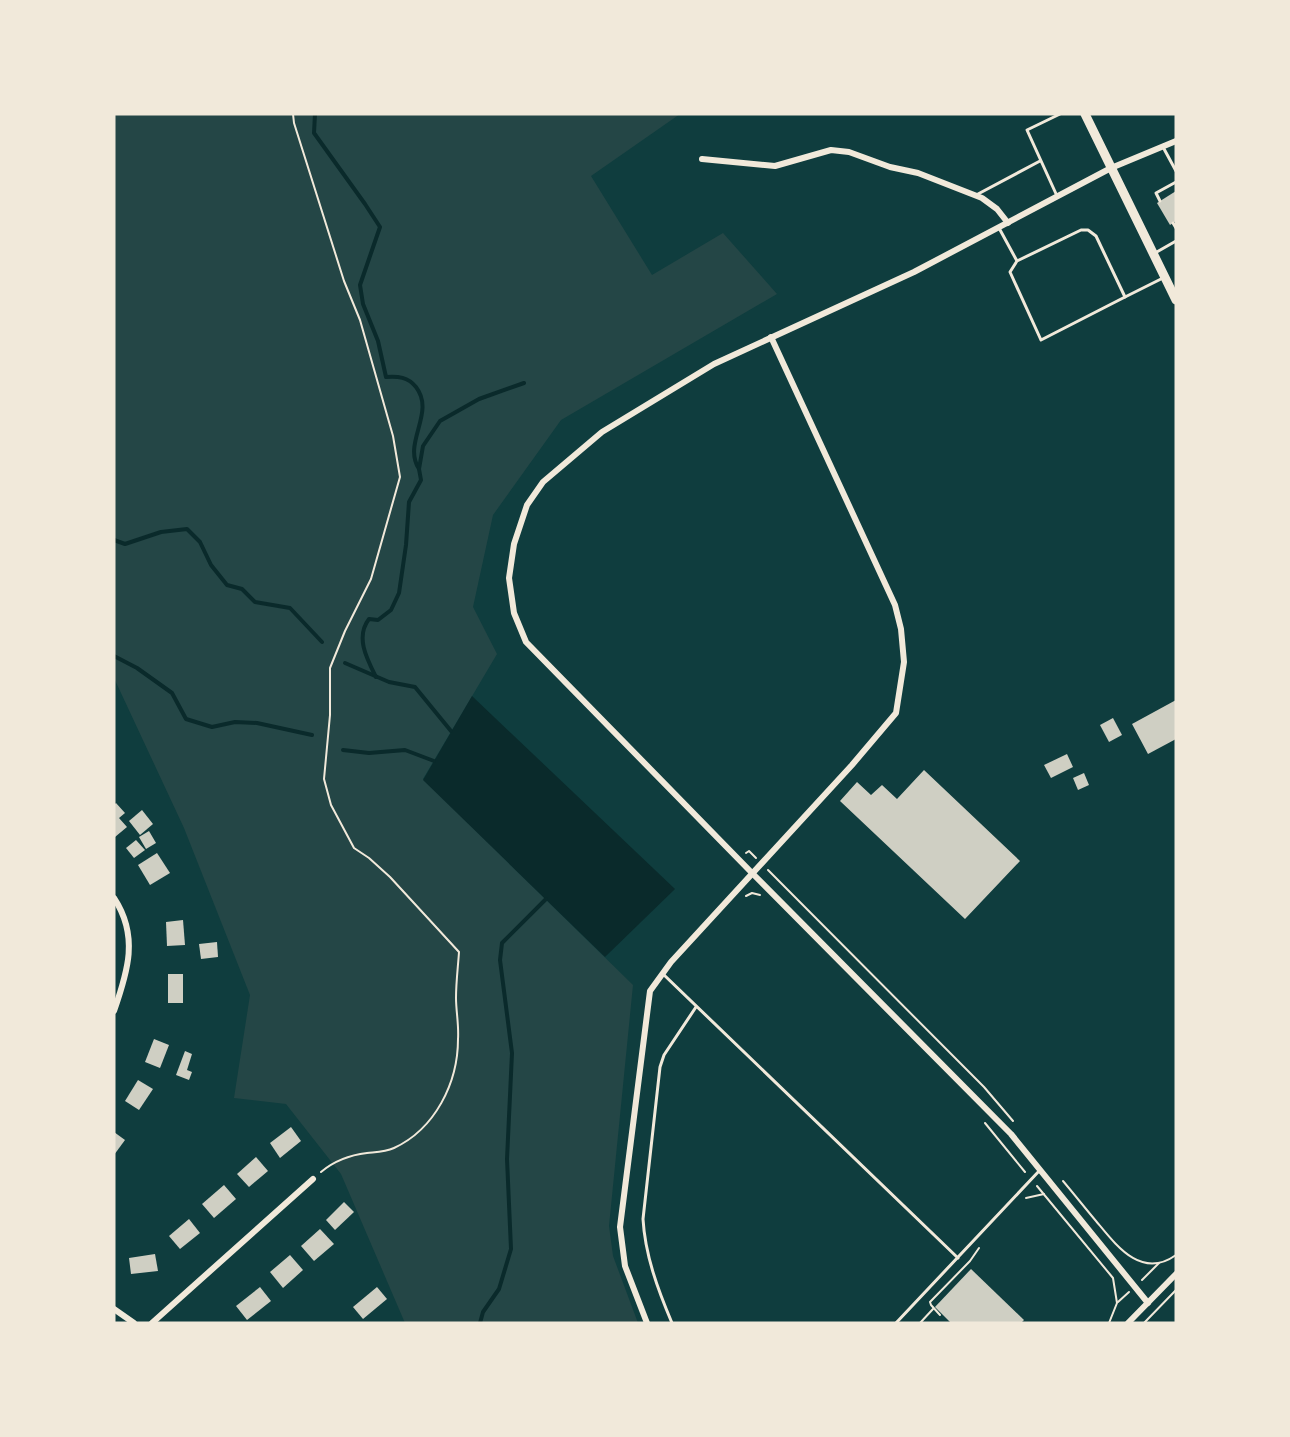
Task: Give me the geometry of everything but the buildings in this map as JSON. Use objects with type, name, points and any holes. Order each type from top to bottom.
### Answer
[{"type":"main road","points":[[1085,114],[1176,300]]},
{"type":"street","points":[[1148,1303],[1011,1134],[526,642],[514,613],[509,578],[514,544],[527,505],[543,482],[602,432],[714,364],[914,272],[1111,168],[1176,141]]},
{"type":"street","points":[[702,159],[775,165],[816,153],[840,151],[890,167],[918,173],[976,196],[990,203],[1008,223]]},
{"type":"street","points":[[647,1323],[625,1266],[620,1227],[650,991],[671,962],[852,765],[896,713],[904,662],[901,628],[895,605],[771,336]]},
{"type":"street","points":[[114,898],[126,921],[129,936],[126,975],[114,1011]]},
{"type":"street","points":[[152,1323],[313,1179]]},
{"type":"street","points":[[1128,1323],[1176,1274]]},
{"type":"street","points":[[114,1309],[134,1323]]},
{"type":"lane","points":[[1057,197],[1027,130],[1060,114]]},
{"type":"lane","points":[[1163,147],[1176,171]]},
{"type":"lane","points":[[976,196],[1040,161]]},
{"type":"lane","points":[[1160,201],[1156,193],[1176,182]]},
{"type":"lane","points":[[1167,187],[1170,194]]},
{"type":"lane","points":[[1173,223],[1176,228]]},
{"type":"lane","points":[[999,228],[1017,261]]},
{"type":"lane","points":[[1125,297],[1096,236],[1088,230],[1081,230],[1017,261],[1010,272],[1041,340],[1165,277]]},
{"type":"lane","points":[[1154,254],[1176,241]]},
{"type":"lane","points":[[662,974],[958,1258]]},
{"type":"lane","points":[[672,1323],[650,1263],[645,1241],[644,1219],[660,1067],[664,1055],[696,1006]]},
{"type":"lane","points":[[896,1323],[1040,1170]]},
{"type":"path","points":[[293,114],[320,208],[344,281],[360,320],[393,436],[400,477],[371,579],[330,668],[330,715],[324,779],[331,806],[354,848],[390,877],[459,952],[456,997],[459,1040],[455,1068],[446,1095],[433,1119],[413,1137],[395,1148],[385,1152],[364,1153],[345,1158],[313,1179]]},
{"type":"path","points":[[744,898],[752,893],[759,895]]},
{"type":"path","points":[[981,1118],[1113,1278],[1117,1303],[1109,1323]]},
{"type":"path","points":[[1023,1200],[1044,1194]]},
{"type":"path","points":[[940,1316],[930,1302],[970,1261],[980,1246]]},
{"type":"path","points":[[1144,1323],[1176,1290]]},
{"type":"path","points":[[920,1323],[933,1309]]},
{"type":"shaded area","points":[[114,114],[680,114],[591,176],[652,275],[723,233],[777,294],[561,420],[493,515],[473,607],[497,654],[423,779],[633,985],[609,1226],[613,1256],[638,1323],[405,1323],[341,1174],[286,1104],[234,1098],[250,995],[184,828],[114,678]]},
{"type":"shaded area","points":[[472,696],[675,889],[605,957],[423,780]]},
{"type":"waterway","points":[[315,114],[314,133],[380,227],[360,285],[363,304],[378,341],[386,377],[399,377],[410,381],[421,397],[423,407],[414,449],[419,469]]},
{"type":"waterway","points":[[376,677],[364,648],[363,633],[369,619],[378,620],[391,610],[399,593],[409,502],[421,480],[419,469],[423,446],[440,421],[479,399],[524,383]]},
{"type":"waterway","points":[[114,540],[125,544],[161,532],[187,529],[200,542],[211,565],[227,585],[242,589],[255,602],[290,608],[322,642]]},
{"type":"waterway","points":[[114,656],[137,668],[172,693],[186,719],[212,727],[235,722],[257,723],[312,735]]},
{"type":"waterway","points":[[345,663],[389,682],[415,687],[451,731]]},
{"type":"waterway","points":[[343,750],[369,753],[405,750],[434,761]]},
{"type":"waterway","points":[[480,1323],[483,1312],[499,1289],[511,1249],[507,1159],[512,1053],[500,960],[502,943],[546,899]]}]
